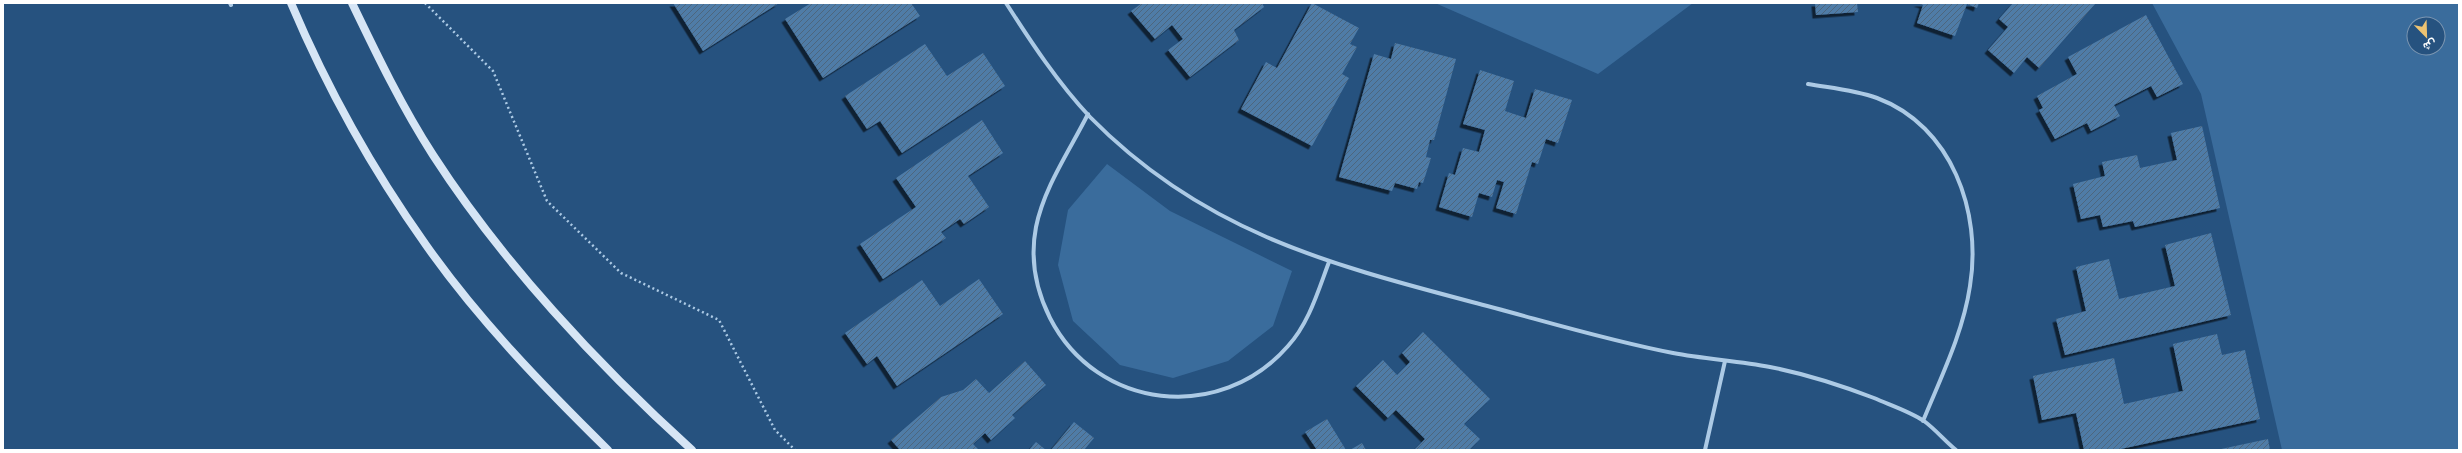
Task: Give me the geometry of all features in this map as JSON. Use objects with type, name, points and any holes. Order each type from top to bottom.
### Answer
[{"type":"street","points":[[291,3],[310,49],[345,117],[384,182],[426,246],[473,306],[524,364],[608,450]]},
{"type":"street","points":[[352,3],[389,79],[433,155],[474,213],[564,322],[612,374],[692,450]]},
{"type":"street","points":[[1006,3],[1029,38],[1088,114],[1117,143],[1188,196],[1253,232],[1329,262],[1374,276],[1620,340],[1725,361],[1766,366],[1807,375],[1847,388],[1923,421],[1956,450]]},
{"type":"street","points":[[1808,84],[1863,94],[1877,98],[1902,110],[1924,127],[1942,148],[1956,172],[1963,193],[1971,228],[1973,257],[1970,286],[1955,340],[1923,421]]},
{"type":"street","points":[[1088,114],[1048,191],[1036,227],[1034,264],[1042,302],[1059,335],[1084,363],[1115,384],[1152,396],[1190,397],[1227,390],[1261,372],[1289,346],[1310,314],[1329,262]]},
{"type":"street","points":[[1705,450],[1725,361]]},
{"type":"path","points":[[425,3],[493,71],[546,201],[621,273],[719,320],[775,430],[795,450]]},
{"type":"shaded area","points":[[1435,3],[1693,3],[1598,74]]},
{"type":"shaded area","points":[[2152,3],[2459,3],[2459,450],[2282,450],[2201,94]]},
{"type":"shaded area","points":[[1107,164],[1170,211],[1292,271],[1273,326],[1228,361],[1173,378],[1120,365],[1073,321],[1058,265],[1068,210]]},
{"type":"building","points":[[673,3],[779,3],[703,51]]},
{"type":"building","points":[[811,3],[911,3],[920,16],[823,78],[785,19]]},
{"type":"building","points":[[1142,3],[1262,3],[1264,7],[1234,30],[1239,40],[1190,77],[1168,50],[1183,39],[1172,25],[1155,39],[1131,11]]},
{"type":"building","points":[[1312,3],[1359,28],[1350,44],[1357,47],[1342,74],[1349,78],[1312,146],[1241,109],[1266,62],[1277,68]]},
{"type":"building","points":[[1815,3],[1857,3],[1858,12],[1816,15]]},
{"type":"building","points":[[1917,3],[1979,3],[1977,8],[1967,4],[1955,36],[1917,23],[1923,5]]},
{"type":"building","points":[[2013,3],[2096,3],[2039,68],[2027,57],[2014,73],[1988,50],[2008,27],[1999,19]]},
{"type":"building","points":[[2146,15],[2183,84],[2157,97],[2151,86],[2114,105],[2120,116],[2091,131],[2087,123],[2055,139],[2039,110],[2043,108],[2037,96],[2077,74],[2068,57]]},
{"type":"building","points":[[1395,43],[1456,59],[1434,140],[1430,140],[1426,157],[1431,158],[1423,183],[1419,182],[1417,189],[1395,183],[1392,191],[1339,177],[1374,54],[1391,59]]},
{"type":"building","points":[[925,44],[947,76],[983,53],[1005,86],[902,153],[880,121],[867,129],[845,96]]},
{"type":"building","points":[[1480,70],[1514,81],[1505,111],[1526,118],[1535,89],[1572,100],[1558,143],[1546,139],[1538,164],[1532,162],[1516,214],[1496,208],[1504,182],[1497,180],[1492,197],[1479,193],[1472,217],[1439,207],[1449,173],[1455,175],[1463,148],[1479,152],[1485,130],[1463,124]]},
{"type":"building","points":[[982,120],[1003,153],[968,176],[989,207],[964,224],[960,219],[941,232],[946,238],[883,279],[860,244],[916,207],[896,178]]},
{"type":"building","points":[[2202,126],[2220,208],[2135,227],[2133,221],[2103,227],[2100,215],[2081,219],[2073,184],[2105,176],[2102,162],[2137,155],[2140,168],[2177,160],[2171,133]]},
{"type":"building","points":[[2211,233],[2231,315],[2065,355],[2056,319],[2086,311],[2076,267],[2109,259],[2119,299],[2175,286],[2165,245]]},
{"type":"building","points":[[979,279],[1003,314],[897,386],[877,356],[867,364],[845,333],[922,280],[940,306]]},
{"type":"building","points":[[1423,332],[1490,399],[1464,424],[1480,439],[1469,450],[1414,450],[1425,439],[1396,410],[1388,418],[1356,386],[1383,360],[1397,375],[1410,362],[1402,353]]},
{"type":"building","points":[[2217,334],[2222,355],[2245,350],[2260,419],[2116,450],[2084,450],[2076,413],[2042,420],[2033,376],[2114,358],[2124,404],[2183,391],[2173,344]]},
{"type":"building","points":[[1025,361],[1046,385],[1012,415],[1015,418],[991,440],[985,433],[973,444],[979,450],[900,450],[891,440],[941,397],[963,390],[976,379],[989,393]]},
{"type":"building","points":[[1327,419],[1346,450],[1317,450],[1305,432]]},
{"type":"building","points":[[1074,422],[1094,438],[1084,450],[1051,450]]},
{"type":"building","points":[[2268,439],[2270,450],[2221,450],[2221,449]]},
{"type":"building","points":[[1036,442],[1046,450],[1029,450]]},
{"type":"building","points":[[1362,443],[1366,450],[1350,450]]}]
